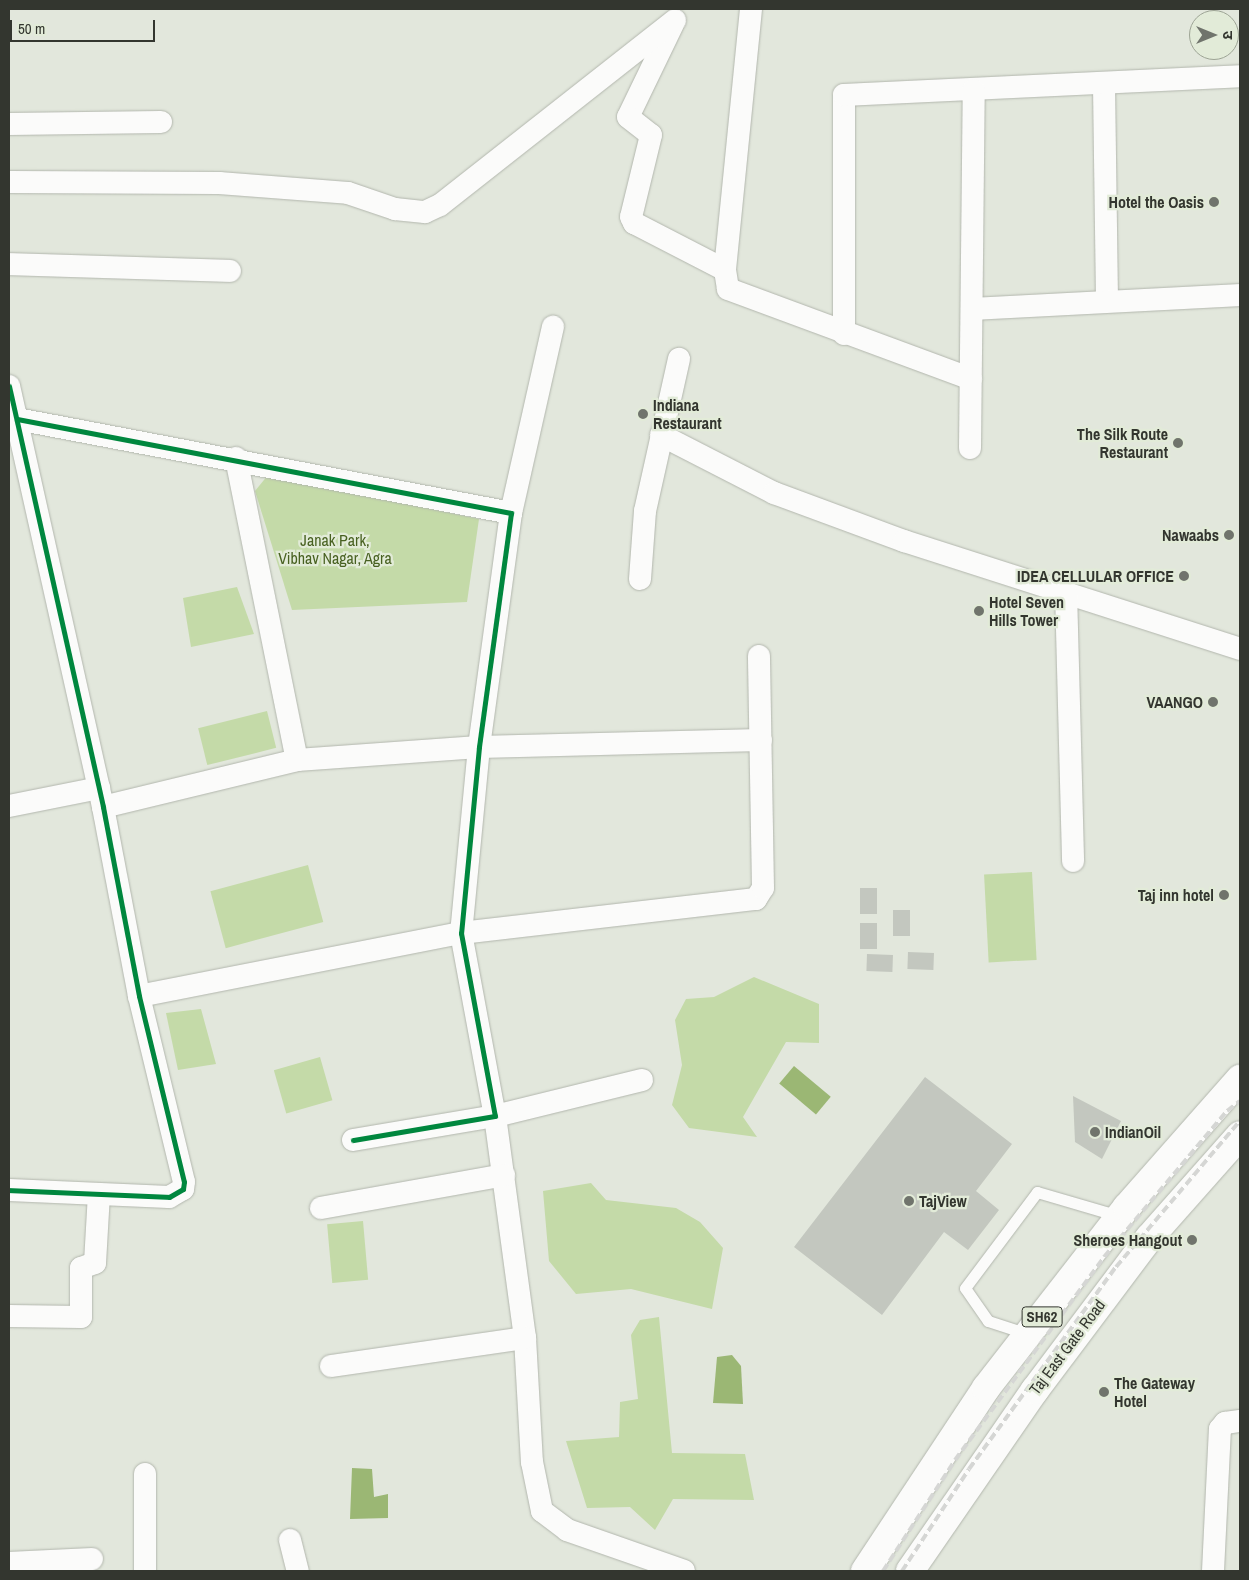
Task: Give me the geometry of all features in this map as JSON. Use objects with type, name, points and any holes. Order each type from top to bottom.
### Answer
[{"type":"main road","name":"SH62","points":[[865,1571],[986,1388],[1120,1216],[1240,1079]]},
{"type":"main road","name":"Taj East Gate Road","points":[[910,1571],[1035,1390],[1144,1245],[1240,1135]]},
{"type":"street","points":[[751,9],[725,284],[732,292],[972,379]]},
{"type":"street","points":[[677,14],[628,118],[651,135],[631,217],[634,223],[725,270]]},
{"type":"street","points":[[9,182],[219,182],[348,193],[401,210],[425,212],[440,205],[677,14]]},
{"type":"street","points":[[844,334],[844,95],[1104,85],[1240,76]]},
{"type":"street","points":[[1104,85],[1107,300]]},
{"type":"street","points":[[970,448],[974,90]]},
{"type":"street","points":[[9,124],[161,122]]},
{"type":"street","points":[[9,264],[230,271]]},
{"type":"street","points":[[973,309],[1107,300],[1240,295]]},
{"type":"street","points":[[553,327],[511,513],[478,747],[462,933],[504,1175],[525,1338],[532,1462],[542,1512],[567,1530],[684,1571]]},
{"type":"street","points":[[640,579],[645,512],[679,359]]},
{"type":"street","points":[[9,386],[101,797],[139,996],[184,1182],[183,1189],[169,1197],[9,1190]]},
{"type":"street","points":[[17,419],[236,458],[511,513]]},
{"type":"street","points":[[661,435],[774,493],[904,541],[1066,591],[1240,649]]},
{"type":"street","points":[[236,458],[297,760]]},
{"type":"street","points":[[1066,591],[1073,861]]},
{"type":"street","points":[[139,996],[462,933],[756,899],[763,888],[759,656]]},
{"type":"street","points":[[9,806],[101,797],[297,760],[478,747],[761,740]]},
{"type":"street","points":[[353,1140],[495,1116],[642,1080]]},
{"type":"street","points":[[321,1208],[504,1175]]},
{"type":"street","points":[[9,1316],[80,1317],[82,1268],[95,1263],[98,1194]]},
{"type":"street","points":[[331,1366],[525,1338]]},
{"type":"street","points":[[1213,1571],[1220,1429],[1225,1423],[1240,1421]]},
{"type":"street","points":[[145,1474],[145,1571]]},
{"type":"street","points":[[290,1540],[298,1571]]},
{"type":"street","points":[[9,1563],[92,1559]]},
{"type":"lane","points":[[1028,1334],[988,1321],[965,1288],[1038,1192],[1120,1216]]},
{"type":"green space","name":"Janak Park, Vibhav Nagar, Agra","points":[[268,475],[479,519],[467,602],[292,610],[255,491]]},
{"type":"green space","points":[[237,587],[254,634],[191,647],[183,598]]},
{"type":"green space","points":[[267,711],[276,748],[207,765],[198,728]]},
{"type":"green space","points":[[308,865],[323,922],[226,948],[210,891]]},
{"type":"green space","points":[[1032,872],[1037,960],[989,962],[984,875]]},
{"type":"green space","points":[[754,977],[819,1004],[819,1043],[786,1042],[743,1117],[757,1137],[689,1128],[672,1105],[682,1065],[675,1020],[686,999],[714,997]]},
{"type":"green space","points":[[201,1009],[216,1064],[178,1070],[166,1013]]},
{"type":"green space","points":[[320,1057],[332,1100],[286,1113],[274,1070]]},
{"type":"green space","points":[[591,1183],[606,1200],[676,1208],[700,1222],[723,1248],[712,1309],[631,1289],[576,1294],[549,1261],[543,1191]]},
{"type":"green space","points":[[363,1221],[368,1280],[332,1283],[327,1224]]},
{"type":"green space","points":[[659,1317],[672,1453],[745,1454],[754,1500],[673,1499],[655,1530],[630,1507],[587,1508],[566,1441],[619,1437],[620,1402],[638,1399],[631,1335],[640,1320]]},
{"type":"shaded area","points":[[794,1066],[831,1097],[816,1114],[779,1084]]},
{"type":"shaded area","points":[[732,1355],[741,1366],[743,1404],[713,1403],[717,1357]]},
{"type":"shaded area","points":[[352,1468],[372,1469],[374,1497],[388,1494],[388,1518],[350,1519]]},
{"type":"building","points":[[860,888],[877,888],[877,914],[860,914]]},
{"type":"building","points":[[893,910],[910,910],[910,936],[893,936]]},
{"type":"building","points":[[860,923],[877,923],[877,949],[860,949]]},
{"type":"building","points":[[908,952],[934,953],[933,970],[907,969]]},
{"type":"building","points":[[867,954],[893,955],[892,972],[866,971]]},
{"type":"building","name":"TajView","points":[[925,1077],[1012,1144],[976,1191],[999,1210],[968,1250],[944,1232],[882,1315],[794,1247]]},
{"type":"building","name":"IndianOil","points":[[1073,1096],[1121,1121],[1102,1159],[1075,1142]]},
{"type":"railway","points":[[883,1571],[955,1460],[1104,1257],[1227,1111],[1240,1101]]},
{"type":"railway","points":[[902,1571],[969,1469],[1116,1267],[1240,1121]]},
{"type":"cycle path","points":[[9,386],[103,807],[139,996],[184,1182],[183,1189],[169,1197],[9,1190]]},
{"type":"cycle path","points":[[17,419],[511,513],[479,747],[461,933],[495,1116],[353,1140]]},
{"type":"place","name":"Hotel the Oasis","points":[[1214,202]]},
{"type":"place","name":"Indiana Restaurant","points":[[643,414]]},
{"type":"place","name":"The Silk Route Restaurant","points":[[1178,443]]},
{"type":"place","name":"Nawaabs","points":[[1229,535]]},
{"type":"place","name":"IDEA CELLULAR OFFICE","points":[[1184,576]]},
{"type":"place","name":"Hotel Seven Hills Tower","points":[[979,611]]},
{"type":"place","name":"VAANGO","points":[[1213,702]]},
{"type":"place","name":"Taj inn hotel","points":[[1224,895]]},
{"type":"place","name":"IndianOil","points":[[1095,1132]]},
{"type":"place","name":"TajView","points":[[909,1201]]},
{"type":"place","name":"Sheroes Hangout","points":[[1192,1240]]},
{"type":"place","name":"The Gateway Hotel","points":[[1104,1392]]}]
